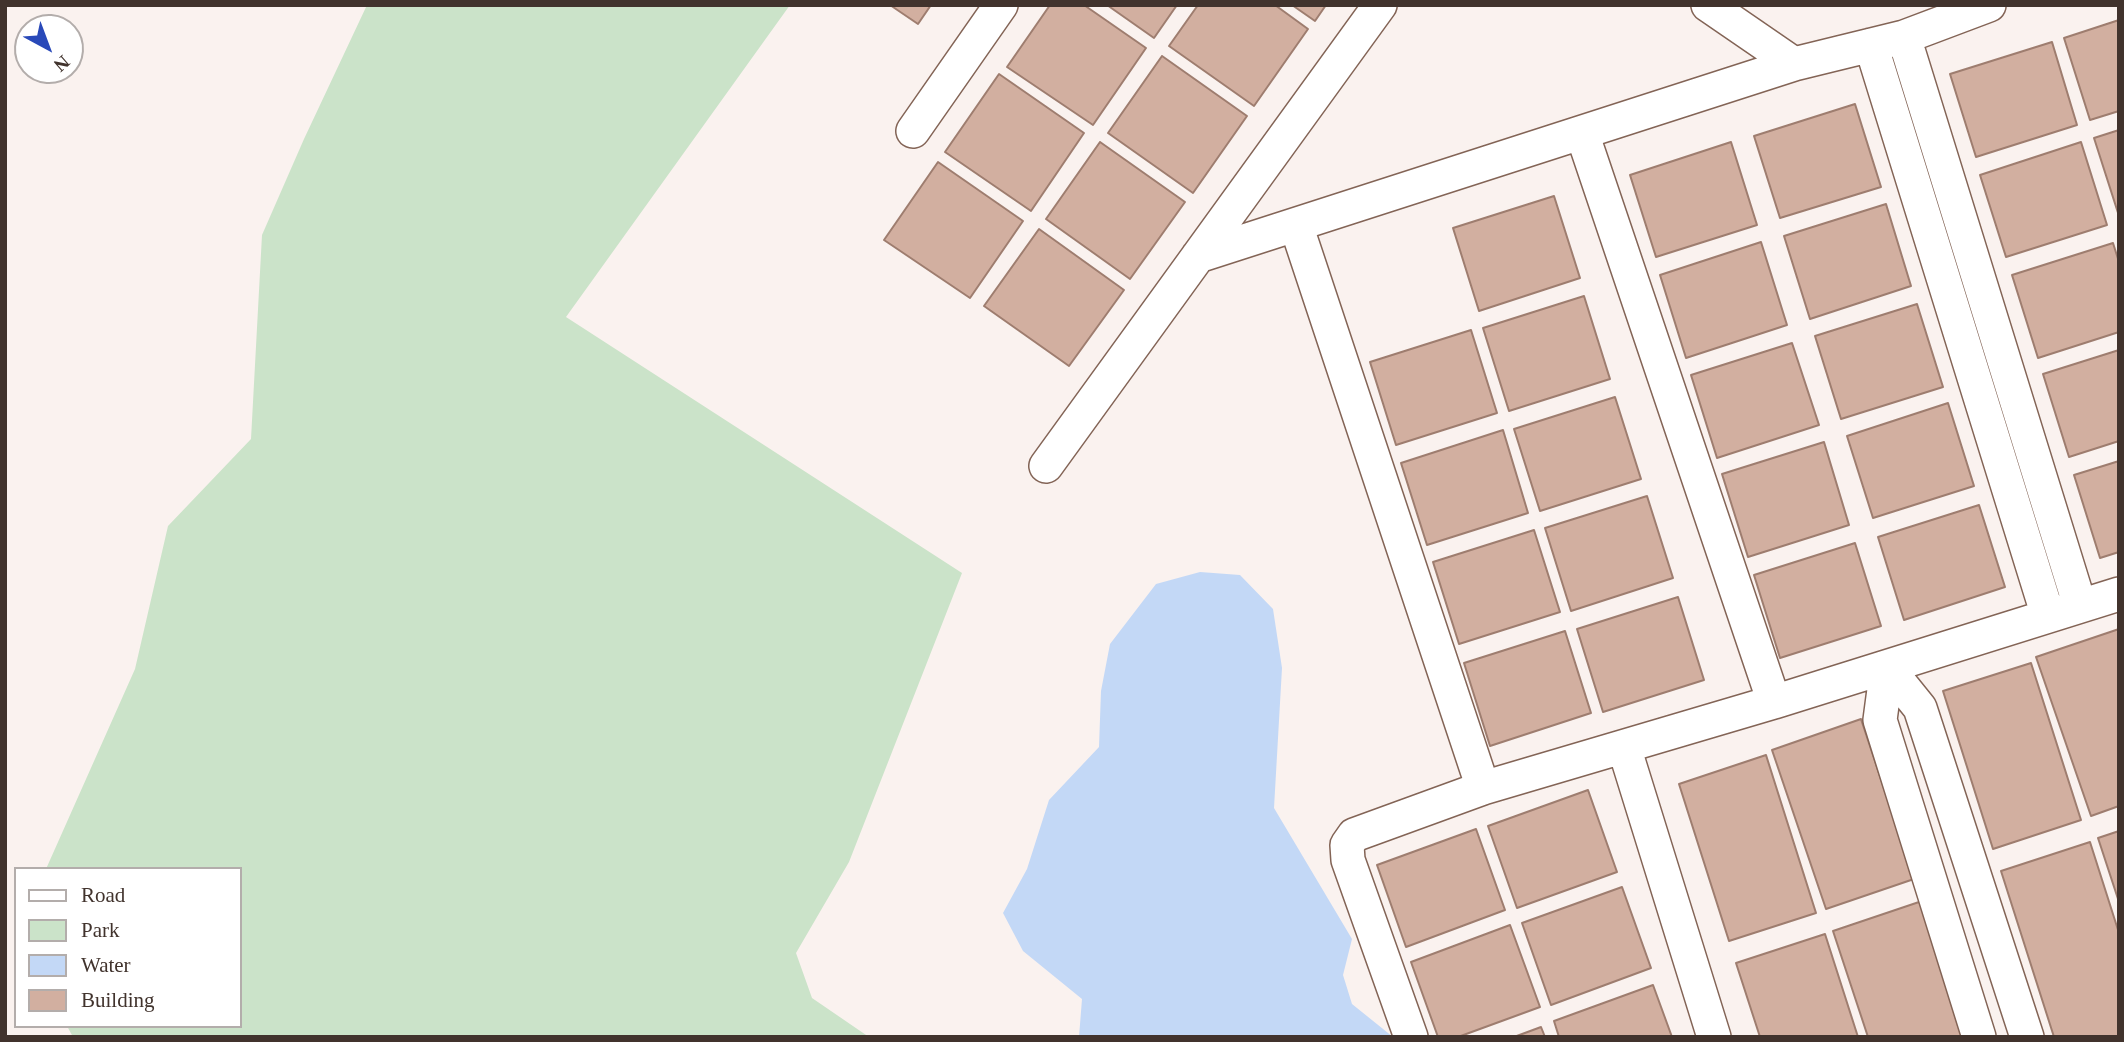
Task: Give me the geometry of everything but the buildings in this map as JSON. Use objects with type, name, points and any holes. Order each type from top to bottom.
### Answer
[{"type":"street","points":[[913,131],[1001,5]]},
{"type":"street","points":[[1046,466],[1380,5]]},
{"type":"street","points":[[1708,5],[1794,64]]},
{"type":"street","points":[[1198,256],[1794,64],[1904,37],[1989,5]]},
{"type":"street","points":[[1904,37],[2080,606]]},
{"type":"street","points":[[1871,45],[2048,616]]},
{"type":"street","points":[[1583,133],[1774,702]]},
{"type":"street","points":[[1296,225],[1483,788]]},
{"type":"street","points":[[1411,1037],[1348,860],[1348,845],[1354,835],[1483,788],[1774,702],[2119,594]]},
{"type":"street","points":[[1887,667],[1880,720],[1979,1037]]},
{"type":"street","points":[[1887,667],[1920,708],[2027,1037]]},
{"type":"street","points":[[1623,747],[1714,1037]]},
{"type":"green space","points":[[367,5],[790,5],[566,317],[962,573],[849,862],[796,953],[812,998],[869,1037],[73,1037],[68,1028],[242,1028],[242,867],[47,867],[135,669],[168,526],[251,439],[262,235]]},
{"type":"water","points":[[1200,572],[1240,575],[1273,609],[1282,668],[1274,808],[1352,939],[1343,975],[1352,1004],[1393,1037],[1079,1037],[1082,999],[1023,951],[1003,913],[1027,869],[1049,800],[1099,747],[1101,691],[1110,644],[1156,584]]}]
